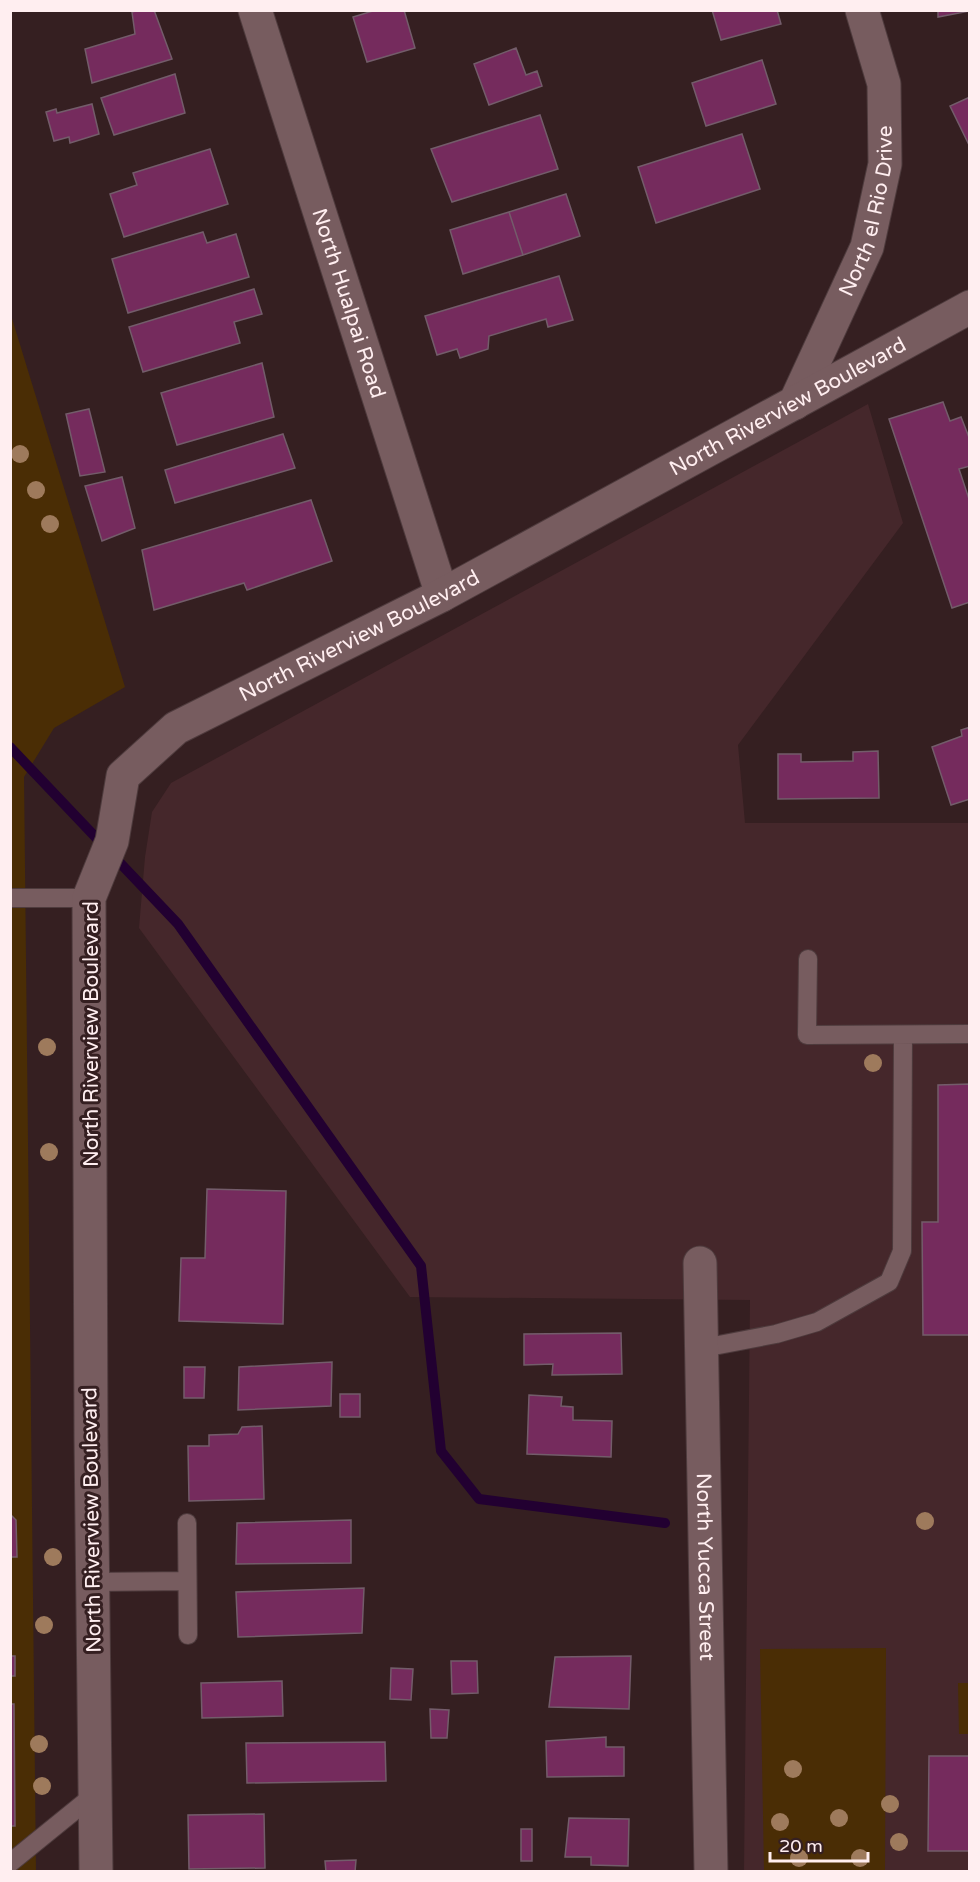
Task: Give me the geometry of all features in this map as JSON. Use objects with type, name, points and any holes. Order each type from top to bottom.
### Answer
[{"type":"street","name":"North Hualpai Road","points":[[255,10],[442,595]]},
{"type":"street","name":"North el Rio Drive","points":[[795,403],[867,247],[885,164],[885,84],[862,10]]},
{"type":"street","name":"North Riverview Boulevard","points":[[96,1872],[89,898],[112,841],[123,776],[176,728],[442,595],[795,403],[968,312]]},
{"type":"street","name":"North Yucca Street","points":[[700,1263],[711,1872]]},
{"type":"lane","points":[[10,898],[89,898]]},
{"type":"lane","points":[[808,959],[807,1035],[969,1034]]},
{"type":"lane","points":[[703,1348],[776,1334],[817,1322],[889,1282],[902,1251],[903,1035]]},
{"type":"lane","points":[[187,1524],[188,1635]]},
{"type":"lane","points":[[93,1582],[187,1581]]},
{"type":"lane","points":[[10,1863],[95,1794]]},
{"type":"shaded area","points":[[10,312],[125,687],[54,728],[24,777],[36,1872],[10,1871]]},
{"type":"shaded area","points":[[868,404],[903,523],[738,745],[745,823],[969,823],[969,1871],[744,1871],[750,1300],[410,1297],[139,928],[145,857],[152,812],[171,783]]},
{"type":"shaded area","points":[[886,1648],[885,1871],[764,1871],[760,1649]]},
{"type":"shaded area","points":[[958,1683],[969,1683],[969,1734],[959,1734]]},
{"type":"building","points":[[154,10],[172,59],[92,83],[85,49],[135,34],[132,12]]},
{"type":"building","points":[[376,10],[404,10],[415,48],[367,62],[353,17]]},
{"type":"building","points":[[712,10],[777,10],[781,24],[721,40]]},
{"type":"building","points":[[938,10],[970,10],[970,11],[938,17]]},
{"type":"building","points":[[516,48],[526,75],[537,71],[542,86],[489,105],[474,64]]},
{"type":"building","points":[[762,60],[776,104],[706,126],[692,83]]},
{"type":"building","points":[[175,74],[185,113],[114,135],[101,98]]},
{"type":"building","points":[[970,97],[970,147],[950,106]]},
{"type":"building","points":[[92,104],[99,134],[70,143],[69,137],[54,141],[46,112],[56,109],[57,113]]},
{"type":"building","points":[[540,115],[558,169],[452,202],[431,149]]},
{"type":"building","points":[[742,134],[760,189],[656,223],[638,167]]},
{"type":"building","points":[[210,149],[228,204],[124,237],[110,194],[137,185],[133,173]]},
{"type":"building","points":[[566,194],[580,236],[523,255],[509,212]]},
{"type":"building","points":[[509,212],[523,255],[463,274],[450,230]]},
{"type":"building","points":[[203,232],[207,243],[236,234],[249,277],[128,313],[112,259]]},
{"type":"building","points":[[559,276],[573,320],[548,327],[546,319],[489,336],[488,349],[460,358],[457,349],[437,355],[425,316]]},
{"type":"building","points":[[254,289],[262,314],[234,322],[240,343],[143,372],[129,327]]},
{"type":"building","points":[[262,363],[274,417],[177,445],[161,393]]},
{"type":"building","points":[[943,402],[950,421],[961,417],[970,440],[970,466],[959,469],[970,502],[970,602],[952,608],[889,419]]},
{"type":"building","points":[[89,409],[105,472],[80,476],[66,414]]},
{"type":"building","points":[[283,434],[295,468],[175,503],[165,470]]},
{"type":"building","points":[[122,477],[135,528],[102,541],[85,486]]},
{"type":"building","points":[[311,500],[332,561],[247,590],[244,583],[154,610],[142,550]]},
{"type":"building","points":[[970,727],[970,799],[951,805],[932,747],[962,736],[961,730]]},
{"type":"building","points":[[878,751],[879,798],[778,799],[778,754],[801,754],[801,762],[853,761],[853,752]]},
{"type":"building","points":[[970,1084],[970,1335],[923,1335],[922,1222],[938,1222],[938,1085]]},
{"type":"building","points":[[207,1189],[286,1191],[283,1324],[179,1321],[181,1258],[205,1258]]},
{"type":"building","points":[[621,1333],[622,1374],[552,1375],[553,1364],[524,1365],[524,1334]]},
{"type":"building","points":[[332,1362],[331,1406],[238,1410],[239,1367]]},
{"type":"building","points":[[184,1367],[205,1367],[204,1398],[184,1398]]},
{"type":"building","points":[[340,1394],[360,1394],[360,1417],[340,1417]]},
{"type":"building","points":[[529,1395],[562,1397],[561,1406],[573,1407],[573,1420],[612,1421],[611,1457],[527,1454]]},
{"type":"building","points":[[262,1426],[264,1499],[189,1501],[188,1446],[209,1446],[209,1435],[238,1434],[242,1427]]},
{"type":"building","points":[[10,1514],[16,1520],[17,1557],[10,1557]]},
{"type":"building","points":[[351,1520],[351,1563],[236,1564],[237,1523]]},
{"type":"building","points":[[364,1588],[362,1633],[238,1637],[236,1592]]},
{"type":"building","points":[[10,1656],[15,1656],[15,1676],[10,1676]]},
{"type":"building","points":[[631,1656],[629,1709],[549,1707],[555,1657]]},
{"type":"building","points":[[451,1661],[477,1661],[478,1693],[452,1694]]},
{"type":"building","points":[[391,1668],[413,1669],[411,1700],[390,1699]]},
{"type":"building","points":[[282,1681],[283,1716],[202,1718],[201,1683]]},
{"type":"building","points":[[10,1704],[14,1704],[15,1826],[10,1826]]},
{"type":"building","points":[[430,1709],[449,1710],[447,1738],[431,1738]]},
{"type":"building","points":[[606,1737],[606,1747],[624,1747],[624,1776],[547,1777],[546,1741]]},
{"type":"building","points":[[385,1742],[386,1781],[247,1783],[246,1743]]},
{"type":"building","points":[[929,1756],[970,1756],[970,1851],[928,1851]]},
{"type":"building","points":[[264,1814],[265,1868],[189,1869],[188,1815]]},
{"type":"building","points":[[569,1818],[629,1819],[628,1866],[591,1865],[591,1857],[565,1857]]},
{"type":"building","points":[[521,1829],[532,1829],[532,1861],[521,1861]]},
{"type":"building","points":[[356,1860],[355,1872],[326,1872],[325,1861]]},
{"type":"waterway","points":[[10,747],[178,924],[421,1266],[441,1451],[479,1499],[665,1523]]}]
